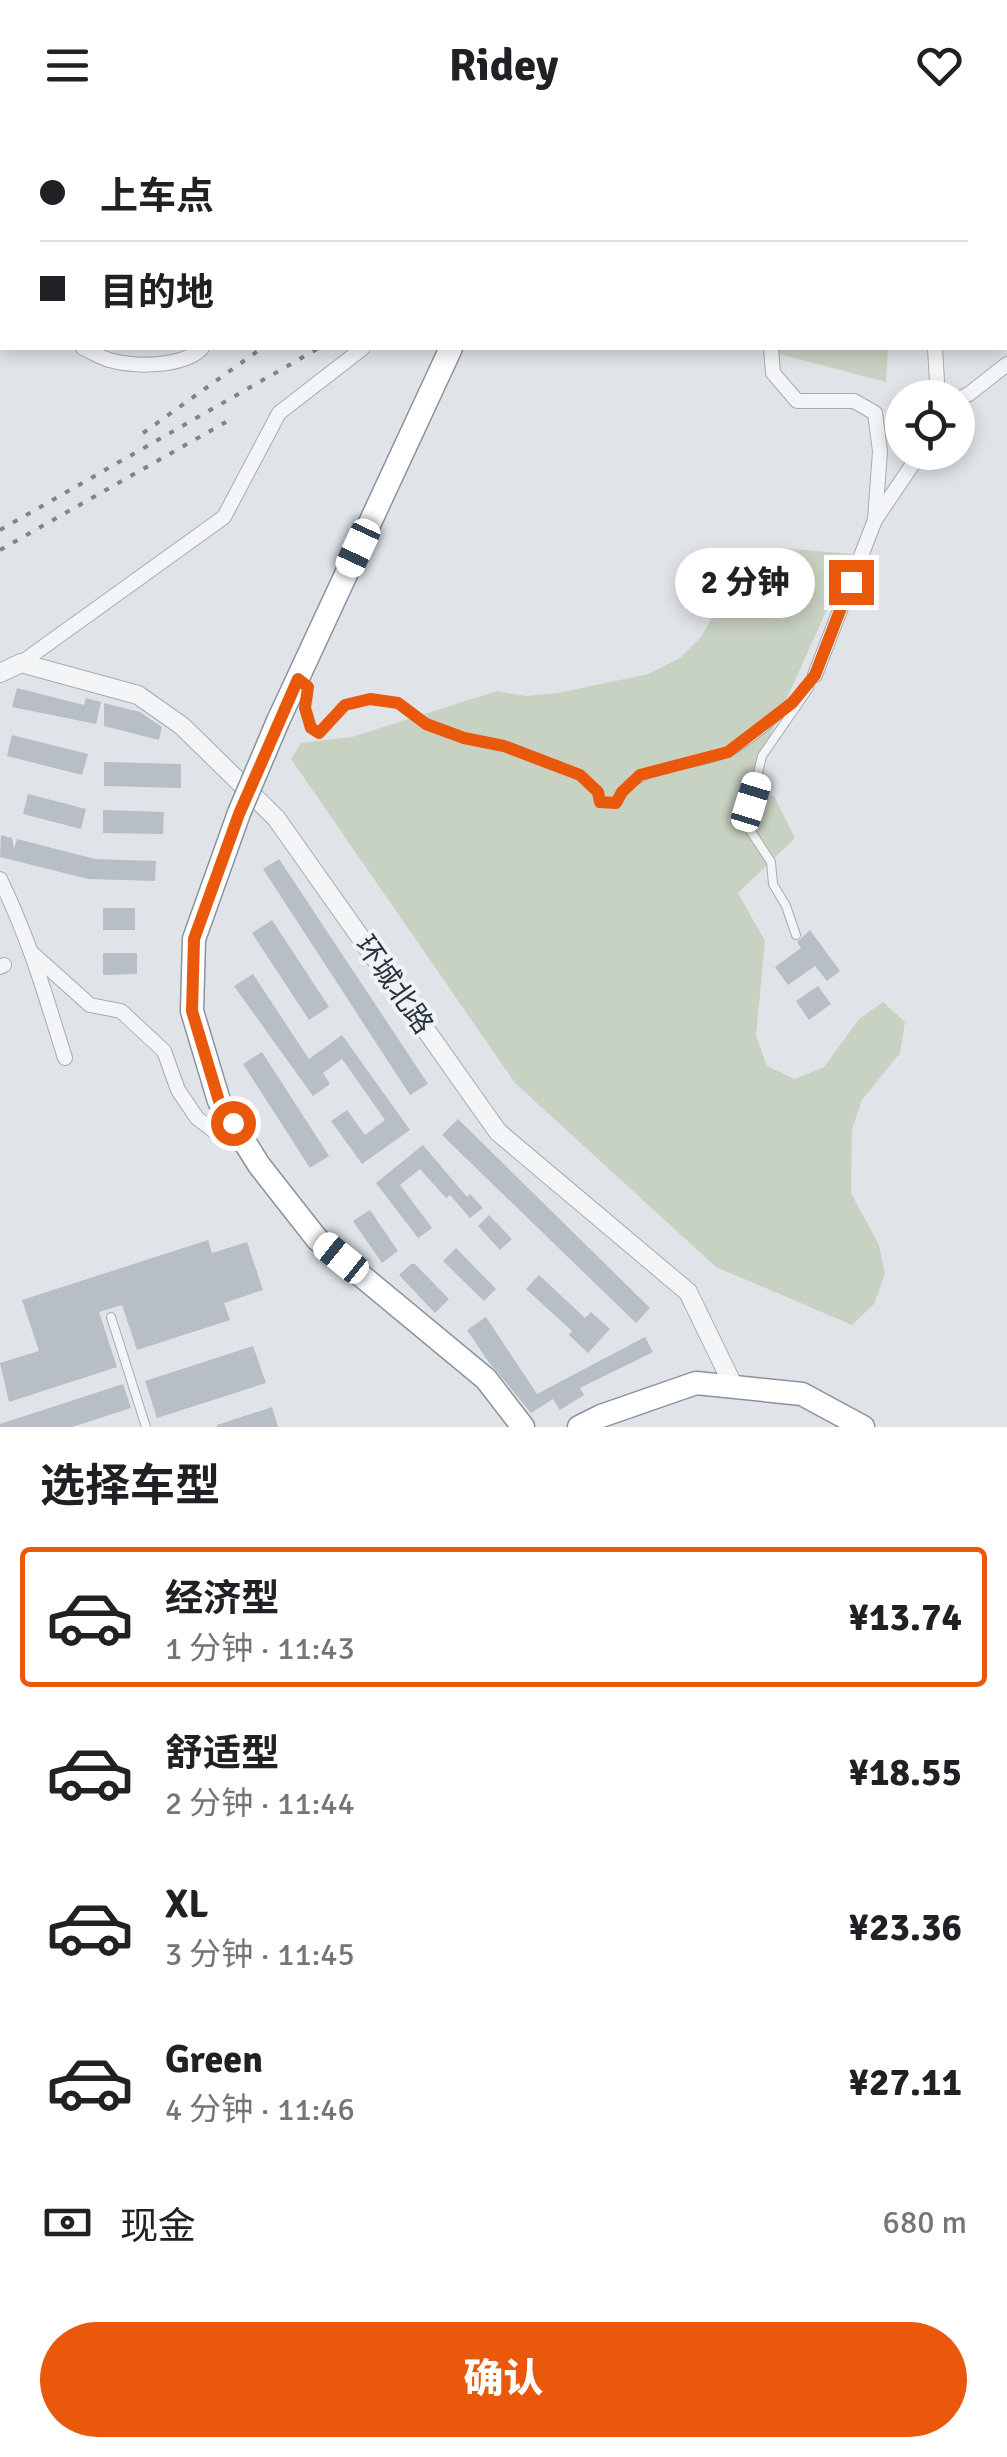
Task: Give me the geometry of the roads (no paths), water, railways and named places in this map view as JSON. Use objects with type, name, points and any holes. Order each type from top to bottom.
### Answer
[{"type":"highway","points":[[450,350],[278,721],[239,814],[194,939],[192,1011],[219,1101],[247,1146],[317,1239],[486,1379],[523,1427]]},
{"type":"highway","points":[[579,1427],[696,1383],[802,1394],[863,1427]]},
{"type":"street","points":[[88,350],[113,361],[155,364],[194,356],[200,350]]},
{"type":"street","points":[[0,673],[20,663],[224,517],[278,413],[359,350]]},
{"type":"street","points":[[770,350],[773,373],[797,402],[854,402],[876,414],[880,451],[876,520]]},
{"type":"street","points":[[935,350],[937,380]]},
{"type":"street","points":[[975,389],[1007,364]]},
{"type":"street","points":[[815,675],[876,520],[909,470]]},
{"type":"street","name":"环城北路","points":[[20,663],[138,695],[182,726],[276,818],[498,1132],[688,1292],[734,1387]]},
{"type":"street","points":[[0,879],[33,954],[65,1058]]},
{"type":"street","points":[[33,954],[90,1005],[122,1011],[164,1051],[178,1090],[197,1118],[226,1140],[247,1146]]},
{"type":"lane","points":[[298,679],[308,687],[305,708],[311,728],[319,733],[345,705],[370,699],[398,703],[426,724],[464,738],[504,746],[580,775],[598,792],[600,802],[607,804],[616,803],[640,775],[728,752],[792,703],[815,675]]},
{"type":"lane","points":[[796,935],[772,884],[772,862],[746,824],[762,756],[804,698],[815,675]]},
{"type":"lane","points":[[110,1317],[146,1427]]},
{"type":"railway","points":[[143,433],[259,350]]},
{"type":"railway","points":[[0,530],[315,350]]},
{"type":"railway","points":[[0,550],[226,422]]}]
